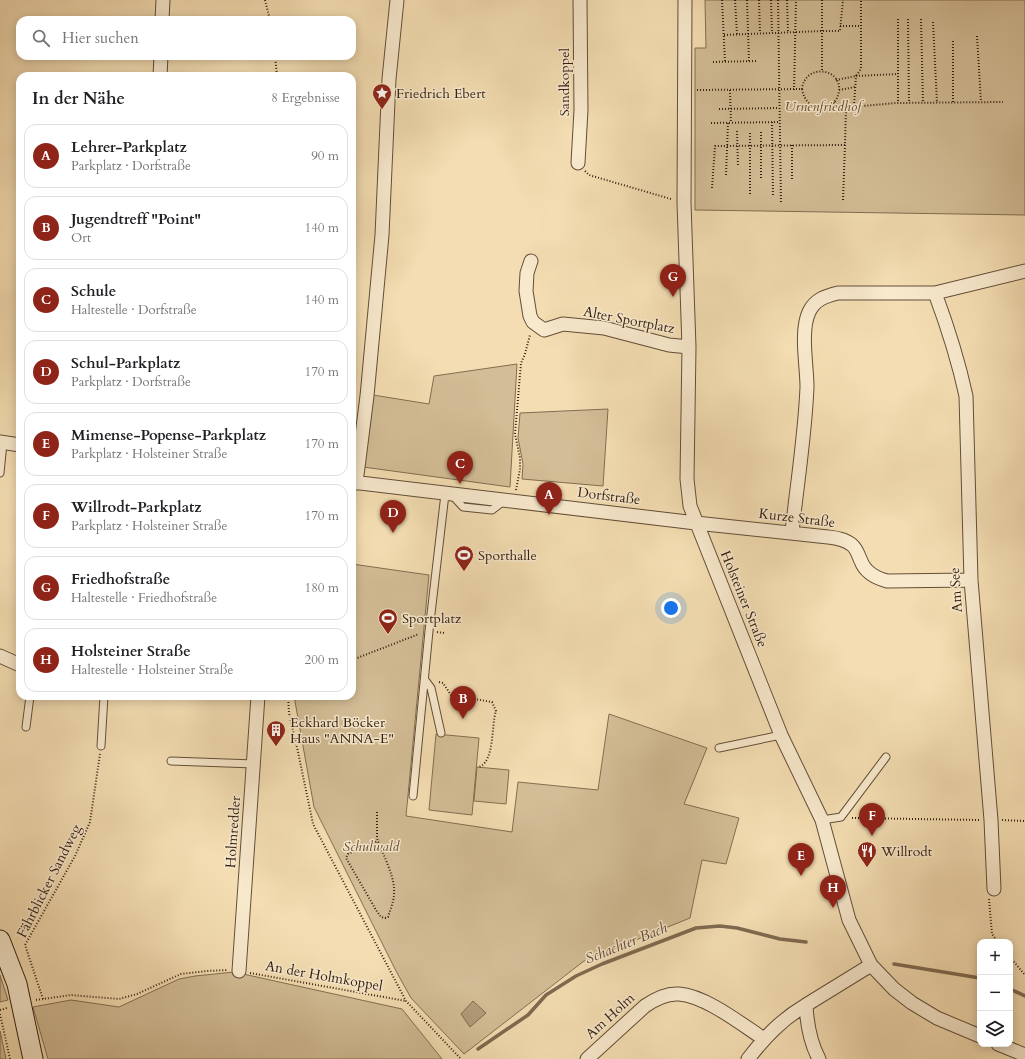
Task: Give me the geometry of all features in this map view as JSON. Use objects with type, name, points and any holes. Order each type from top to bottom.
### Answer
[{"type":"main road","points":[[0,940],[16,984],[33,1059]]},
{"type":"street","points":[[162,16],[163,0]]},
{"type":"street","points":[[356,470],[367,396],[382,235],[390,79],[397,0]]},
{"type":"street","name":"Sandkoppel","points":[[578,163],[581,110],[580,0]]},
{"type":"street","name":"Holsteiner Straße","points":[[685,0],[684,202],[689,347],[687,479],[690,506],[781,735],[822,820],[849,920],[871,965],[894,989],[912,1003],[937,1018],[977,1035]]},
{"type":"street","points":[[160,72],[161,60]]},
{"type":"street","points":[[531,261],[527,273],[526,290],[530,316],[533,322]]},
{"type":"street","points":[[792,532],[807,386],[805,336],[806,323],[809,311],[816,302],[823,296],[838,293],[935,293],[1025,271]]},
{"type":"street","name":"Am See","points":[[935,293],[960,367],[966,396],[971,580],[991,820],[994,889]]},
{"type":"street","name":"Alter Sportplatz","points":[[533,322],[544,330],[563,324],[604,328],[669,346],[689,347]]},
{"type":"street","points":[[1,443],[16,445]]},
{"type":"street","name":"Dorfstraße","points":[[356,483],[510,500],[696,523]]},
{"type":"street","name":"Kurze Straße","points":[[696,523],[792,532],[843,539],[852,545],[869,572],[877,578],[887,581],[971,580]]},
{"type":"street","points":[[0,656],[16,663]]},
{"type":"street","name":"Holmredder","points":[[239,970],[258,700]]},
{"type":"street","points":[[748,1059],[764,1039],[792,1014],[871,965]]},
{"type":"street","name":"Am Holm","points":[[587,1059],[645,1006],[655,999],[679,994],[708,1002],[764,1039]]},
{"type":"street","points":[[806,1005],[807,1024],[810,1039],[819,1059]]},
{"type":"street","points":[[1005,1047],[1025,1055]]},
{"type":"lane","points":[[0,473],[1,443]]},
{"type":"lane","points":[[413,796],[448,494]]},
{"type":"lane","points":[[427,682],[431,688],[441,733]]},
{"type":"lane","points":[[26,727],[29,700]]},
{"type":"lane","points":[[101,746],[104,700]]},
{"type":"lane","points":[[719,748],[781,735]]},
{"type":"lane","points":[[822,820],[841,817],[886,757]]},
{"type":"lane","points":[[170,761],[254,764]]},
{"type":"path","points":[[265,0],[269,16]]},
{"type":"path","points":[[722,0],[725,62]]},
{"type":"path","points":[[735,0],[737,34]]},
{"type":"path","points":[[747,0],[749,62]]},
{"type":"path","points":[[758,0],[760,34]]},
{"type":"path","points":[[771,0],[772,33]]},
{"type":"path","points":[[778,0],[781,204]]},
{"type":"path","points":[[788,0],[788,32]]},
{"type":"path","points":[[794,90],[796,0]]},
{"type":"path","points":[[822,0],[822,71]]},
{"type":"path","points":[[724,35],[840,31],[843,0]]},
{"type":"path","points":[[854,106],[856,76],[861,69],[861,0]]},
{"type":"path","points":[[908,19],[910,103]]},
{"type":"path","points":[[898,20],[898,103]]},
{"type":"path","points":[[921,20],[923,103]]},
{"type":"path","points":[[933,22],[938,103]]},
{"type":"path","points":[[840,26],[861,26]]},
{"type":"path","points":[[977,36],[981,102]]},
{"type":"path","points":[[953,41],[953,103]]},
{"type":"path","points":[[275,60],[276,72]]},
{"type":"path","points":[[713,62],[758,62]]},
{"type":"path","points":[[822,71],[828,73],[836,80],[839,90],[838,96],[834,102],[826,108],[815,107],[806,102],[802,90],[807,77],[812,73],[822,71]]},
{"type":"path","points":[[836,80],[856,76],[898,74]]},
{"type":"path","points":[[839,90],[855,87]]},
{"type":"path","points":[[685,90],[802,90]]},
{"type":"path","points":[[726,175],[730,90]]},
{"type":"path","points":[[834,102],[840,108],[898,103],[1003,102]]},
{"type":"path","points":[[843,200],[846,107]]},
{"type":"path","points":[[719,109],[779,108]]},
{"type":"path","points":[[772,122],[773,197]]},
{"type":"path","points":[[711,123],[780,122]]},
{"type":"path","points":[[737,131],[738,167]]},
{"type":"path","points":[[750,132],[750,194]]},
{"type":"path","points":[[761,132],[761,178]]},
{"type":"path","points":[[792,145],[792,181]]},
{"type":"path","points":[[712,188],[715,146],[845,145]]},
{"type":"path","points":[[578,163],[589,175],[684,202]]},
{"type":"path","points":[[510,500],[520,469],[520,458],[515,434],[521,363],[525,354],[533,322]]},
{"type":"path","points":[[356,659],[433,632],[444,633]]},
{"type":"path","points":[[427,682],[443,683],[451,695],[492,702],[494,705],[496,711],[489,758],[483,766],[479,767]]},
{"type":"path","points":[[288,700],[288,713],[313,824],[406,1001],[461,1059]]},
{"type":"path","name":"Fährblicker Sandweg","points":[[43,999],[25,945],[75,856],[90,822],[101,746]]},
{"type":"path","points":[[377,812],[377,838],[389,870],[394,889],[392,905],[388,917],[385,918],[381,917],[376,910],[346,858],[348,854],[378,841]]},
{"type":"path","points":[[841,817],[1025,821]]},
{"type":"path","points":[[994,889],[989,897],[992,934],[996,939]]},
{"type":"path","points":[[1013,961],[1025,975]]},
{"type":"path","name":"An der Holmkoppel","points":[[36,1000],[72,995],[119,999],[137,994],[181,974],[207,971],[239,970],[406,1001]]},
{"type":"path","points":[[0,1014],[10,1059]]},
{"type":"green space","name":"Urnenfriedhof","points":[[705,0],[1025,0],[1025,215],[695,210],[695,48],[706,48]]},
{"type":"green space","points":[[517,364],[510,487],[363,467],[373,395],[429,404],[434,376]]},
{"type":"green space","points":[[608,409],[603,486],[522,479],[523,464],[518,438],[520,413]]},
{"type":"green space","name":"Schulwald","points":[[356,565],[429,575],[406,816],[512,832],[518,782],[598,790],[609,714],[707,748],[684,804],[739,818],[726,864],[702,860],[690,918],[584,961],[464,1054],[411,998],[314,807],[295,700],[356,700]]},
{"type":"green space","points":[[436,734],[479,738],[472,815],[429,810]]},
{"type":"green space","points":[[477,767],[509,770],[506,804],[474,801]]},
{"type":"green space","points":[[234,972],[402,1009],[442,1059],[48,1059],[33,1007],[71,1000],[119,1007],[179,979]]},
{"type":"green space","points":[[0,975],[8,1000],[0,1002]]},
{"type":"green space","points":[[0,1031],[6,1059],[0,1059]]},
{"type":"shaded area","points":[[473,1001],[486,1013],[470,1027],[461,1014]]},
{"type":"waterway","name":"Schachter Bach","points":[[478,1049],[528,1015],[546,995],[576,976],[602,964],[696,928],[720,926],[737,928],[780,939],[806,942]]},
{"type":"waterway","name":"Schachter Bach","points":[[894,964],[977,978]]},
{"type":"waterway","name":"Schachter Bach","points":[[1013,990],[1025,996]]},
{"type":"place","name":"Friedrich Ebert","points":[[382,110]]},
{"type":"place","name":"Friedhofstraße","points":[[673,297]]},
{"type":"place","name":"Schule","points":[[460,484]]},
{"type":"place","name":"Lehrer-Parkplatz","points":[[549,515]]},
{"type":"place","name":"Schul-Parkplatz","points":[[393,533]]},
{"type":"place","name":"Sporthalle","points":[[464,572]]},
{"type":"place","name":"Sportplatz","points":[[388,635]]},
{"type":"place","name":"Jugendtreff \"Point\"","points":[[463,719]]},
{"type":"place","name":"Eckhard Böcker Haus \"ANNA-E\"","points":[[276,747]]},
{"type":"place","name":"Willrodt-Parkplatz","points":[[872,836]]},
{"type":"place","name":"Willrodt","points":[[867,868]]},
{"type":"place","name":"Mimense-Popense-Parkplatz","points":[[801,876]]},
{"type":"place","name":"Holsteiner Straße","points":[[833,908]]}]
